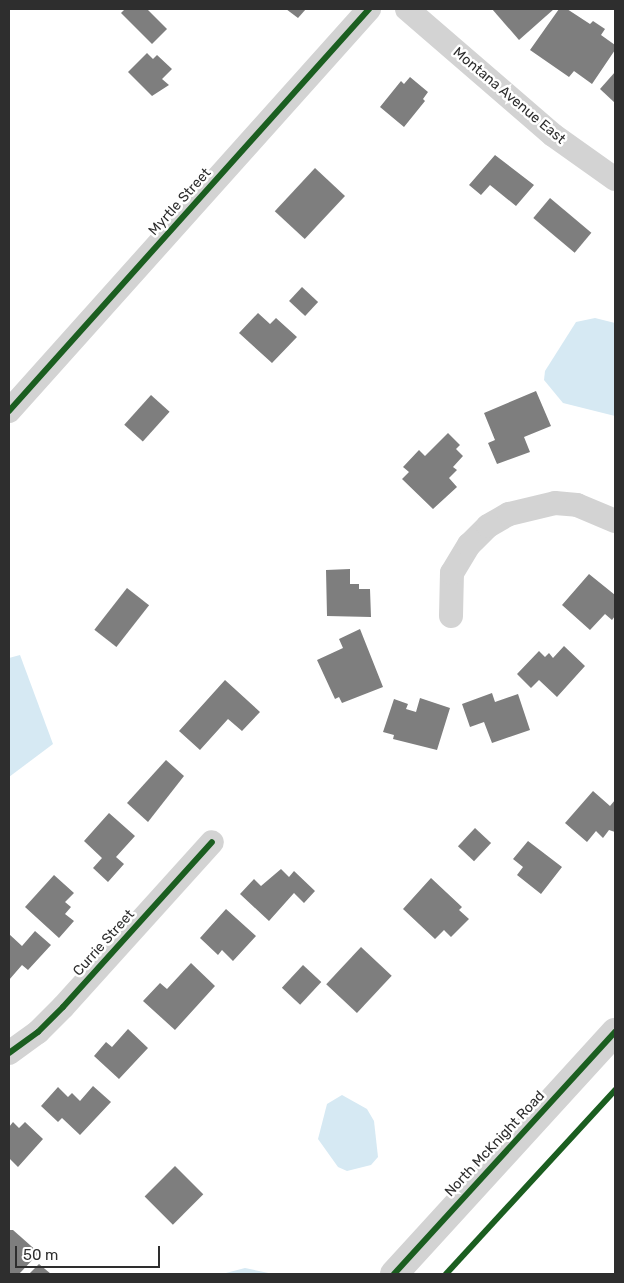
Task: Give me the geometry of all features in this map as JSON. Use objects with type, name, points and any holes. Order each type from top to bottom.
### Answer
[{"type":"street","name":"Myrtle Street","points":[[9,411],[369,9]]},
{"type":"street","name":"Montana Avenue East","points":[[406,9],[553,135],[615,179]]},
{"type":"street","points":[[451,616],[452,573],[469,545],[488,526],[509,514],[555,503],[577,505],[615,521]]},
{"type":"street","name":"Currie Street","points":[[9,1053],[38,1032],[63,1008],[212,842]]},
{"type":"street","name":"North McKnight Road","points":[[394,1274],[615,1032]]},
{"type":"water","points":[[595,318],[615,323],[615,416],[563,403],[544,380],[545,371],[576,322]]},
{"type":"water","points":[[20,655],[53,744],[9,777],[9,658]]},
{"type":"water","points":[[342,1095],[367,1109],[374,1121],[378,1157],[371,1165],[347,1171],[338,1167],[318,1139],[327,1104]]},
{"type":"water","points":[[245,1268],[273,1274],[222,1274]]},
{"type":"building","points":[[125,9],[147,9],[167,29],[152,44],[121,13]]},
{"type":"building","points":[[286,9],[306,9],[298,18]]},
{"type":"building","points":[[492,9],[554,9],[519,40]]},
{"type":"building","points":[[559,9],[567,9],[590,24],[593,21],[605,29],[601,35],[615,45],[615,50],[592,84],[574,71],[569,77],[530,50]]},
{"type":"building","points":[[147,53],[153,59],[157,55],[172,69],[162,79],[169,85],[152,96],[128,72]]},
{"type":"building","points":[[615,72],[615,103],[600,89]]},
{"type":"building","points":[[410,77],[428,92],[423,99],[425,101],[404,127],[380,107],[401,81],[404,84]]},
{"type":"building","points":[[495,155],[534,185],[516,206],[490,185],[481,195],[469,185]]},
{"type":"building","points":[[315,168],[345,196],[305,239],[275,211]]},
{"type":"building","points":[[550,198],[591,233],[575,253],[533,218]]},
{"type":"building","points":[[302,287],[318,302],[305,316],[289,301]]},
{"type":"building","points":[[258,313],[270,324],[276,318],[297,337],[272,363],[239,333]]},
{"type":"building","points":[[536,391],[551,426],[524,437],[530,452],[497,464],[488,443],[495,440],[484,413]]},
{"type":"building","points":[[151,395],[170,412],[143,441],[124,425]]},
{"type":"building","points":[[448,433],[460,445],[456,449],[463,456],[453,467],[457,470],[449,478],[457,487],[433,509],[402,479],[409,472],[403,467],[419,450],[425,456]]},
{"type":"building","points":[[350,569],[350,584],[359,584],[359,589],[370,589],[371,617],[327,616],[326,570]]},
{"type":"building","points":[[589,574],[615,595],[615,616],[612,620],[605,614],[590,630],[562,605]]},
{"type":"building","points":[[127,588],[149,605],[116,647],[94,630]]},
{"type":"building","points":[[360,629],[383,687],[342,703],[339,697],[335,699],[317,660],[343,648],[339,639]]},
{"type":"building","points":[[564,646],[585,666],[557,697],[539,680],[531,688],[517,674],[539,651],[545,657],[549,653],[553,658]]},
{"type":"building","points":[[225,680],[260,712],[242,731],[228,719],[200,750],[179,731]]},
{"type":"building","points":[[492,693],[495,702],[518,694],[530,730],[492,743],[484,722],[470,727],[462,704]]},
{"type":"building","points":[[420,698],[450,708],[437,750],[393,739],[394,735],[383,732],[394,699],[408,704],[406,709],[416,712]]},
{"type":"building","points":[[166,760],[184,776],[148,822],[127,803]]},
{"type":"building","points":[[593,791],[610,806],[615,800],[615,832],[609,830],[603,838],[596,831],[587,842],[565,823]]},
{"type":"building","points":[[109,813],[135,836],[116,857],[124,864],[108,882],[93,868],[102,858],[84,841]]},
{"type":"building","points":[[475,828],[491,843],[474,861],[458,846]]},
{"type":"building","points":[[528,841],[562,867],[541,894],[517,875],[523,867],[513,859]]},
{"type":"building","points":[[281,869],[289,877],[294,871],[315,891],[304,903],[294,893],[269,921],[240,894],[254,879],[261,886]]},
{"type":"building","points":[[54,875],[74,893],[65,902],[71,907],[65,914],[74,921],[59,938],[25,907]]},
{"type":"building","points":[[431,878],[462,907],[459,910],[469,919],[451,937],[444,930],[435,939],[403,909]]},
{"type":"building","points":[[226,909],[256,936],[233,961],[222,950],[218,955],[200,938]]},
{"type":"building","points":[[35,931],[51,945],[28,970],[22,965],[9,980],[9,934],[22,946]]},
{"type":"building","points":[[361,947],[392,976],[357,1013],[326,984]]},
{"type":"building","points":[[191,963],[215,986],[175,1030],[143,1001],[160,983],[167,989]]},
{"type":"building","points":[[303,965],[321,982],[300,1005],[282,988]]},
{"type":"building","points":[[128,1029],[148,1048],[119,1079],[94,1056],[106,1042],[112,1047]]},
{"type":"building","points":[[93,1086],[111,1102],[80,1135],[62,1118],[58,1122],[41,1106],[58,1087],[68,1097],[72,1093],[80,1101]]},
{"type":"building","points":[[13,1122],[19,1128],[25,1122],[43,1139],[18,1167],[9,1158],[9,1127]]},
{"type":"building","points":[[175,1166],[203,1194],[173,1225],[145,1196]]},
{"type":"building","points":[[9,1230],[13,1230],[39,1253],[19,1274],[9,1274]]},
{"type":"building","points":[[39,1264],[51,1274],[29,1274]]},
{"type":"cycle path","points":[[9,411],[369,9]]},
{"type":"cycle path","points":[[9,1053],[38,1032],[63,1007],[212,842]]},
{"type":"cycle path","points":[[394,1274],[615,1032]]},
{"type":"cycle path","points":[[446,1274],[615,1090]]}]
